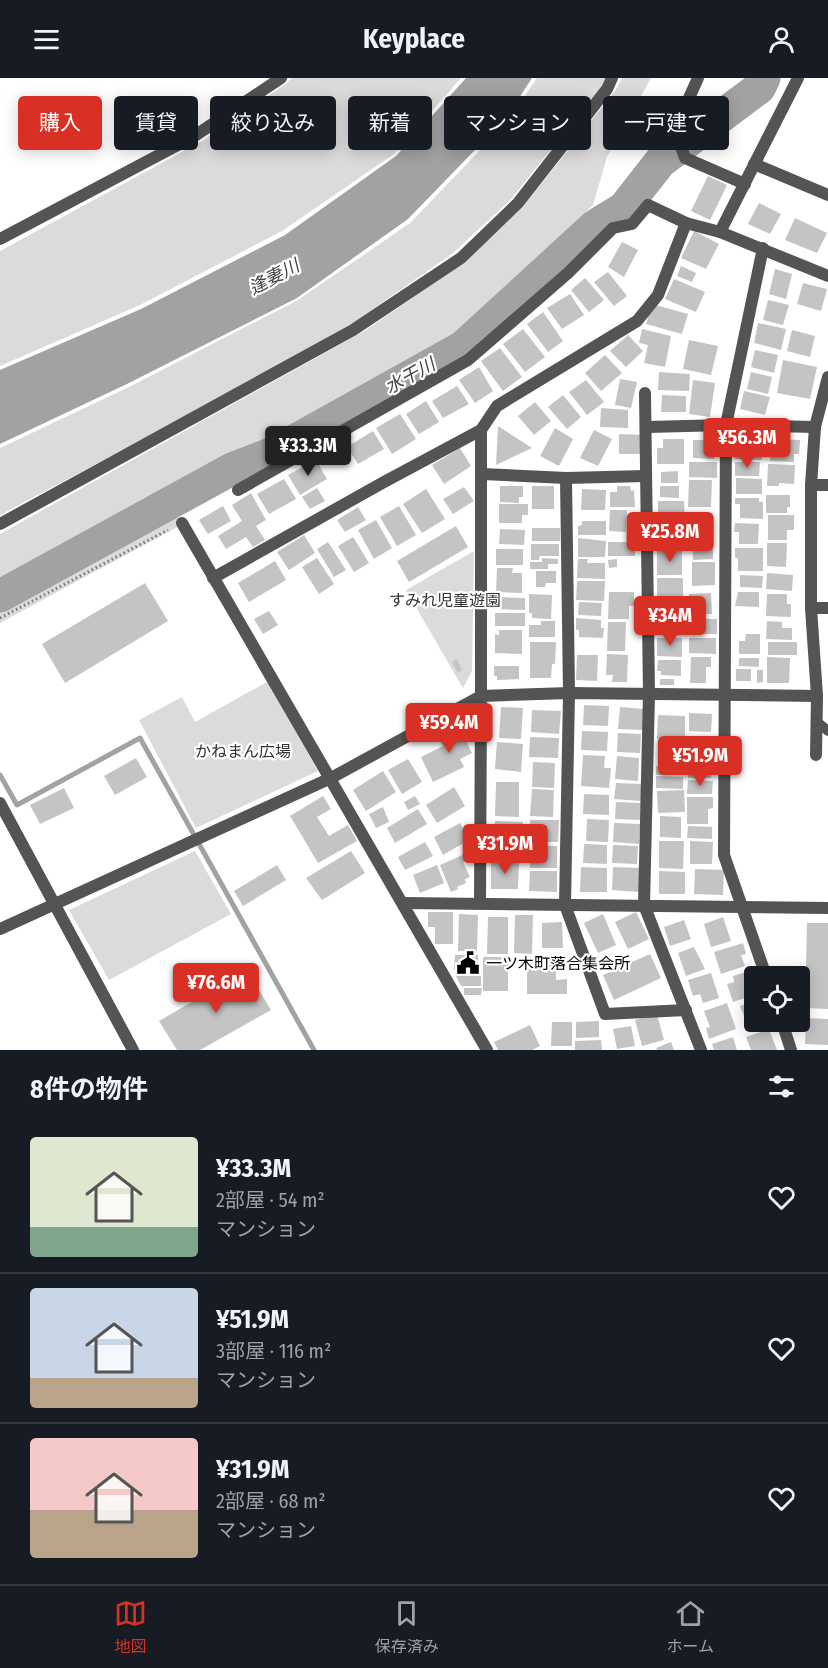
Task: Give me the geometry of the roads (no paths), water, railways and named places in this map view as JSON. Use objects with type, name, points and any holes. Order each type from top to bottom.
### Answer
[{"type":"street","points":[[0,239],[193,137],[281,78]]},
{"type":"street","points":[[0,524],[353,330],[461,258],[518,203],[607,89],[612,78]]},
{"type":"street","points":[[698,78],[675,129],[684,158],[745,183]]},
{"type":"street","points":[[720,232],[798,78]]},
{"type":"street","points":[[754,164],[828,195]]},
{"type":"street","points":[[238,490],[468,360],[568,273],[613,228],[632,224],[648,205],[686,223],[720,232],[763,248],[828,276]]},
{"type":"street","points":[[213,578],[481,430],[497,406],[637,321],[658,295],[686,223]]},
{"type":"street","points":[[763,248],[726,425],[724,855],[763,966]]},
{"type":"street","points":[[816,755],[817,696],[811,608],[811,485],[815,427],[828,377]]},
{"type":"street","points":[[645,393],[649,694],[644,905],[700,1050]]},
{"type":"street","points":[[647,427],[726,425],[815,427]]},
{"type":"street","points":[[480,903],[481,430]]},
{"type":"street","points":[[482,474],[566,478],[646,476]]},
{"type":"street","points":[[566,478],[569,693],[565,905],[605,1014],[686,1010]]},
{"type":"street","points":[[811,485],[828,485]]},
{"type":"street","points":[[182,523],[487,1050]]},
{"type":"street","points":[[811,608],[828,608]]},
{"type":"street","points":[[0,929],[331,778],[482,696],[569,693],[817,696]]},
{"type":"street","points":[[0,803],[133,1050]]},
{"type":"street","points":[[403,903],[828,908]]},
{"type":"street","points":[[785,1032],[791,1050]]},
{"type":"lane","points":[[816,721],[828,731]]},
{"type":"water","points":[[466,78],[532,78],[520,96],[450,96]]},
{"type":"water","name":"逢妻川","points":[[444,103],[444,150],[475,150],[408,219],[297,298],[129,383],[0,444],[0,370],[141,309],[285,235],[401,150],[432,150],[432,116]]},
{"type":"waterway","name":"水干川","points":[[0,596],[232,469],[271,454],[463,347],[596,225],[624,208],[660,162],[759,88],[764,78]]},
{"type":"waterway","points":[[0,775],[17,805],[140,738],[314,1050]]},
{"type":"place","name":"一ツ木町落合集会所","points":[[468,963]]},
{"type":"park label","name":"すみれ児童遊園","points":[[445,600]]},
{"type":"park label","name":"かねまん広場","points":[[243,751]]}]
